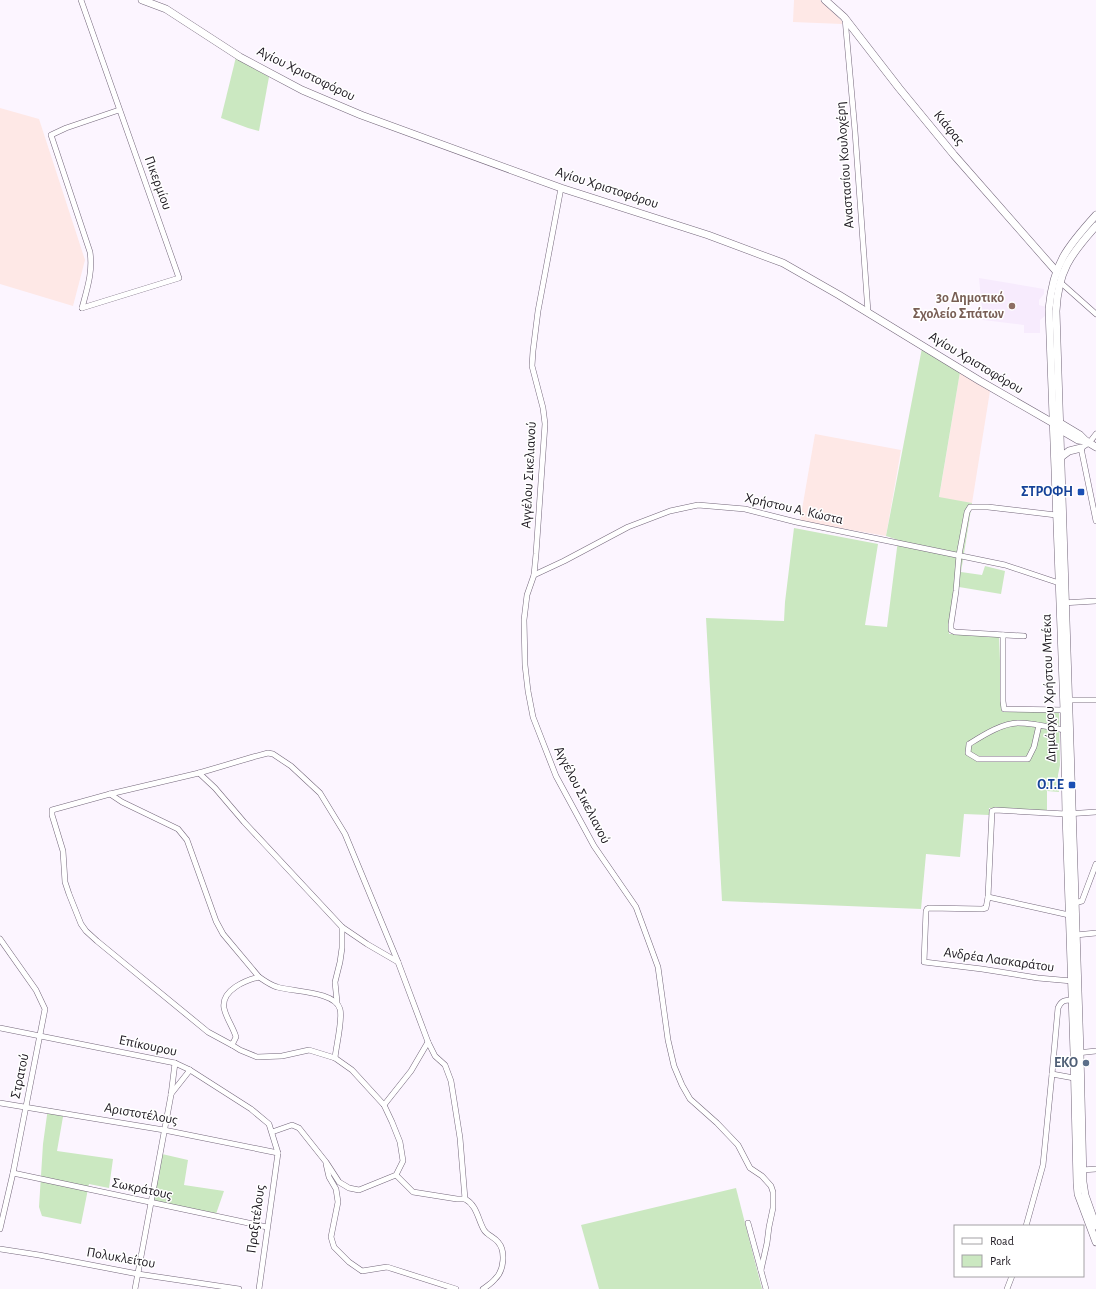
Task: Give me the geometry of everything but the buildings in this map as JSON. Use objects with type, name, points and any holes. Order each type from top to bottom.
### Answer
[{"type":"main road","name":"Αγίου Χριστοφόρου","points":[[142,0],[166,9],[240,57],[302,90],[361,114],[561,188],[708,235],[783,263],[868,312],[980,382],[1057,425],[1078,440],[1087,442],[1096,448]]},
{"type":"main road","name":"Κιάφας","points":[[825,0],[844,17],[899,88],[949,148],[1056,271]]},
{"type":"main road","name":"Δημάρχου Χρήστου Μπέκα","points":[[1096,215],[1073,242],[1056,271],[1051,292],[1050,309],[1057,425],[1061,457],[1064,730],[1075,903],[1077,1053],[1082,1170],[1084,1191],[1096,1226]]},
{"type":"main road","name":"Δημάρχου Χρήστου Μπέκα","points":[[1096,226],[1068,262],[1062,274],[1057,295],[1056,311],[1056,515],[1059,583],[1063,603],[1070,700],[1069,915],[1072,1000],[1077,1053],[1074,1078],[1078,1190],[1096,1242]]},
{"type":"main road","points":[[1061,457],[1069,451],[1081,448]]},
{"type":"street","name":"Πικερμίου","points":[[81,0],[179,278],[82,308],[91,272],[90,257],[52,135],[66,128],[119,110]]},
{"type":"street","name":"Αναστασίου Κουλοχέρη","points":[[844,17],[855,131],[868,312]]},
{"type":"street","name":"Αγγέλου Σικελιανού","points":[[561,188],[538,311],[532,366],[543,408],[545,424],[534,575],[527,595],[524,627],[525,665],[528,692],[533,717],[556,776],[594,846],[636,907],[658,967],[668,1040],[674,1066],[682,1085],[690,1099],[717,1123],[738,1145],[750,1168],[762,1176],[771,1186],[773,1192],[773,1208],[761,1270]]},
{"type":"street","points":[[1060,282],[1096,314]]},
{"type":"street","points":[[1096,434],[1081,448],[1096,522]]},
{"type":"street","name":"Χρήστου Α. Κώστα","points":[[534,575],[628,527],[670,511],[698,505],[745,509],[796,522],[1012,566],[1059,583]]},
{"type":"street","points":[[1024,636],[955,632],[951,630],[960,555],[968,509],[972,506],[988,506],[1056,515]]},
{"type":"street","points":[[1063,603],[1096,601]]},
{"type":"street","points":[[1003,635],[1004,710],[1064,710]]},
{"type":"street","points":[[1070,700],[1096,700]]},
{"type":"street","points":[[1039,725],[1034,747],[1028,759],[978,759],[968,752],[969,744],[999,728],[1016,723],[1039,725],[1064,730]]},
{"type":"street","points":[[272,1132],[292,1125],[299,1128],[326,1162],[339,1182],[349,1188],[359,1190],[396,1175],[403,1161],[400,1142],[384,1105],[352,1070],[335,1058],[309,1050],[282,1056],[257,1056],[240,1050],[208,1032],[115,957],[86,931],[81,924],[65,882],[63,851],[52,815],[52,810],[110,794],[199,773],[268,753],[273,754],[291,766],[320,792],[345,834],[398,962],[428,1042],[435,1056],[445,1066],[451,1081],[460,1138],[465,1199]]},
{"type":"street","points":[[199,773],[215,788],[244,822],[342,927],[398,962]]},
{"type":"street","points":[[110,794],[122,802],[178,829],[186,840],[216,921],[223,934],[259,977],[269,984],[279,988],[324,996],[337,1002]]},
{"type":"street","points":[[1069,915],[988,897],[992,811],[1069,814],[1096,812]]},
{"type":"street","points":[[1075,903],[1082,901],[1096,864]]},
{"type":"street","name":"Ανδρέα Λασκαράτου","points":[[988,897],[986,908],[982,909],[927,908],[924,962],[1038,978],[1072,981]]},
{"type":"street","points":[[335,1058],[340,1010],[337,1002],[335,982],[342,948],[342,927]]},
{"type":"street","points":[[1076,935],[1096,933]]},
{"type":"street","name":"Στρατού","points":[[0,939],[36,990],[45,1009],[13,1173],[0,1229]]},
{"type":"street","points":[[232,1045],[236,1037],[224,1006],[226,998],[234,988],[245,980],[259,977]]},
{"type":"street","points":[[1026,1225],[1043,1165],[1058,1008],[1060,1003],[1064,1000],[1072,1000]]},
{"type":"street","name":"Επίκουρου","points":[[0,1028],[175,1062],[251,1109],[269,1124],[278,1153]]},
{"type":"street","points":[[384,1105],[411,1071],[428,1042]]},
{"type":"street","points":[[1077,1053],[1096,1051]]},
{"type":"street","points":[[135,1289],[171,1095],[175,1062]]},
{"type":"street","points":[[171,1095],[190,1070]]},
{"type":"street","points":[[1052,1074],[1074,1078]]},
{"type":"street","name":"Αριστοτέλους","points":[[0,1103],[164,1130],[278,1153]]},
{"type":"street","name":"Πραξιτέλους","points":[[259,1289],[278,1153]]},
{"type":"street","points":[[326,1162],[329,1177],[336,1189],[338,1202],[331,1237],[334,1247],[349,1262],[362,1271],[387,1268],[456,1289]]},
{"type":"street","points":[[1082,1170],[1096,1169]]},
{"type":"street","name":"Σωκράτους","points":[[13,1173],[267,1227]]},
{"type":"street","points":[[396,1175],[414,1192],[470,1201],[479,1215],[483,1229],[487,1234],[500,1243],[503,1254],[503,1265],[496,1279],[483,1289]]},
{"type":"street","name":"Αγγέλου Σικελιανού","points":[[748,1223],[766,1289]]},
{"type":"street","name":"Πολυκλείτου","points":[[0,1249],[138,1274],[239,1289]]},
{"type":"street","points":[[1007,1289],[1012,1277]]},
{"type":"shaded area","points":[[794,0],[820,0],[842,21],[842,24],[793,22]]},
{"type":"shaded area","points":[[0,108],[39,119],[85,260],[73,306],[0,284]]},
{"type":"shaded area","name":"3ο Δημοτικό Σχολείο Σπάτων","points":[[979,278],[1044,289],[1044,294],[1039,300],[1039,305],[1046,307],[1046,315],[1040,320],[1040,333],[1024,333],[1024,325],[983,320]]},
{"type":"shaded area","points":[[960,372],[990,391],[972,503],[939,498]]},
{"type":"shaded area","points":[[815,434],[901,450],[886,536],[800,521]]},
{"type":"green space","points":[[236,57],[269,77],[259,131],[221,118]]},
{"type":"green space","name":"Ο.Τ.Ε","points":[[922,348],[960,372],[939,497],[972,503],[961,572],[982,575],[985,566],[1005,571],[1001,594],[959,587],[953,628],[949,630],[949,634],[999,635],[1002,712],[1059,712],[1059,792],[1047,791],[1047,811],[989,808],[989,815],[964,814],[960,857],[926,854],[921,909],[722,901],[706,618],[784,621],[794,528],[878,544],[865,625],[887,627],[898,540],[886,536]]},
{"type":"green space","points":[[48,1108],[64,1111],[57,1151],[113,1159],[109,1188],[89,1184],[81,1224],[42,1216],[39,1207],[43,1144]]},
{"type":"green space","points":[[162,1154],[188,1160],[184,1185],[224,1191],[216,1214],[150,1200],[153,1176],[159,1177]]},
{"type":"green space","points":[[736,1188],[762,1289],[599,1289],[581,1225]]},
{"type":"place","name":"3ο Δημοτικό Σχολείο Σπάτων","points":[[1012,306]]},
{"type":"place","name":"ΣΤΡΟΦΗ","points":[[1081,492]]},
{"type":"place","name":"Ο.Τ.Ε","points":[[1072,785]]},
{"type":"place","name":"ΕΚΟ","points":[[1086,1063]]}]
